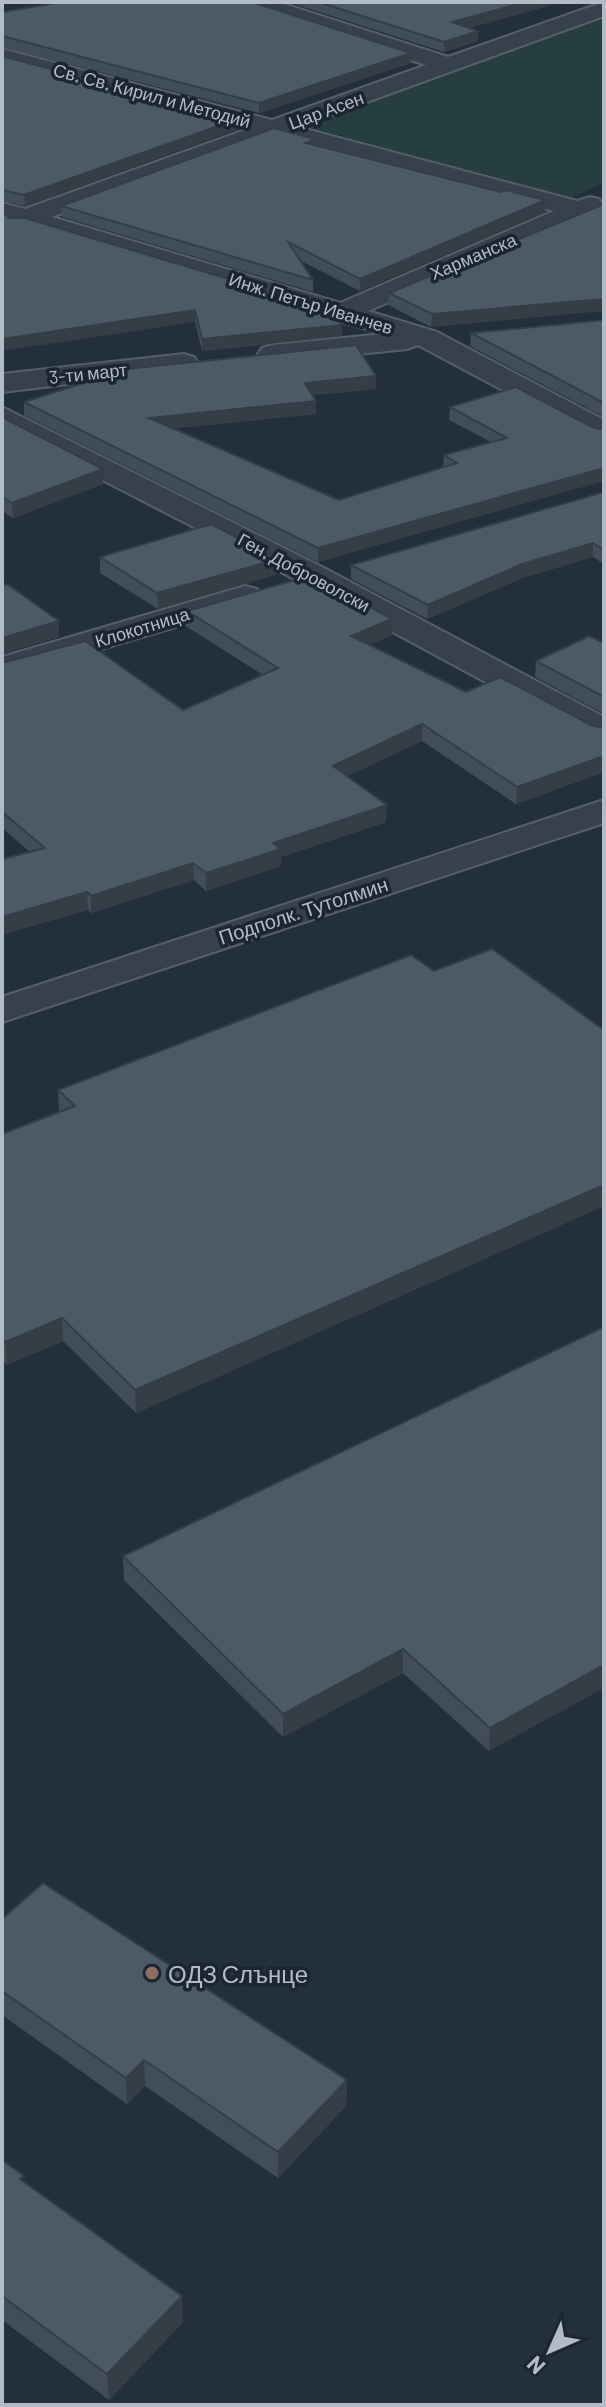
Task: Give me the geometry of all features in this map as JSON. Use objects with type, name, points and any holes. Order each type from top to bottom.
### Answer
[{"type":"street","points":[[255,2],[451,65]]},
{"type":"street","name":"Цар Асен","points":[[10,218],[276,128],[604,8]]},
{"type":"street","name":"Св. Св. Кирил и Методий","points":[[2,56],[276,128],[592,204]]},
{"type":"street","name":"Харманска","points":[[343,312],[592,204]]},
{"type":"street","name":"Инж. Петър Иванчев","points":[[10,218],[427,338],[604,432]]},
{"type":"street","points":[[238,358],[471,334]]},
{"type":"street","name":"3-ти март","points":[[2,383],[207,361]]},
{"type":"street","name":"Ген. Доброволски","points":[[2,416],[314,576],[604,731]]},
{"type":"street","name":"Клокотница","points":[[2,668],[359,563]]},
{"type":"street","name":"Подполк. Тутолмин","points":[[2,1010],[604,811]]},
{"type":"green space","points":[[604,10],[604,183],[569,198],[298,124]]},
{"type":"building","points":[[62,2],[252,2],[411,53],[259,103],[2,36],[2,12]]},
{"type":"building","points":[[318,2],[526,2],[452,22],[478,31],[444,42]]},
{"type":"building","points":[[2,56],[238,119],[24,195],[2,190]]},
{"type":"building","points":[[274,128],[315,139],[306,143],[501,192],[506,190],[545,200],[360,279],[288,242],[313,280],[61,206]]},
{"type":"building","points":[[604,204],[604,299],[432,314],[389,293]]},
{"type":"building","points":[[2,212],[10,218],[25,218],[332,310],[342,325],[202,339],[195,310],[2,339]]},
{"type":"building","points":[[604,320],[604,403],[471,333]]},
{"type":"building","points":[[356,345],[376,376],[305,383],[316,401],[149,418],[339,500],[457,463],[444,455],[507,438],[450,407],[516,387],[592,427],[604,430],[604,468],[318,548],[24,402],[126,369]]},
{"type":"building","points":[[2,417],[103,469],[12,503],[2,497]]},
{"type":"building","points":[[604,492],[604,550],[593,543],[522,564],[428,605],[351,565]]},
{"type":"building","points":[[211,524],[278,559],[157,593],[100,557]]},
{"type":"building","points":[[312,575],[392,619],[351,636],[466,692],[500,677],[591,725],[604,728],[604,756],[517,787],[422,724],[333,766],[387,805],[273,843],[281,849],[206,873],[193,863],[91,896],[87,892],[2,917],[2,859],[45,848],[2,812],[2,663],[85,641],[183,710],[278,668],[187,611]]},
{"type":"building","points":[[7,584],[59,621],[2,638],[2,586]]},
{"type":"building","points":[[589,636],[604,643],[604,697],[536,661]]},
{"type":"building","points":[[492,949],[604,1030],[604,1185],[135,1390],[62,1318],[5,1342],[2,1339],[2,1134],[75,1106],[58,1090],[411,955],[434,971]]},
{"type":"building","points":[[604,1327],[604,1665],[490,1728],[403,1649],[283,1714],[123,1556]]},
{"type":"building","points":[[43,1883],[347,2080],[278,2152],[144,2060],[126,2078],[2,1991],[2,1919]]},
{"type":"building","points":[[2,2160],[24,2176],[20,2179],[182,2296],[107,2374],[2,2296]]},
{"type":"place","name":"ОДЗ Слънце","points":[[152,1973]]}]
